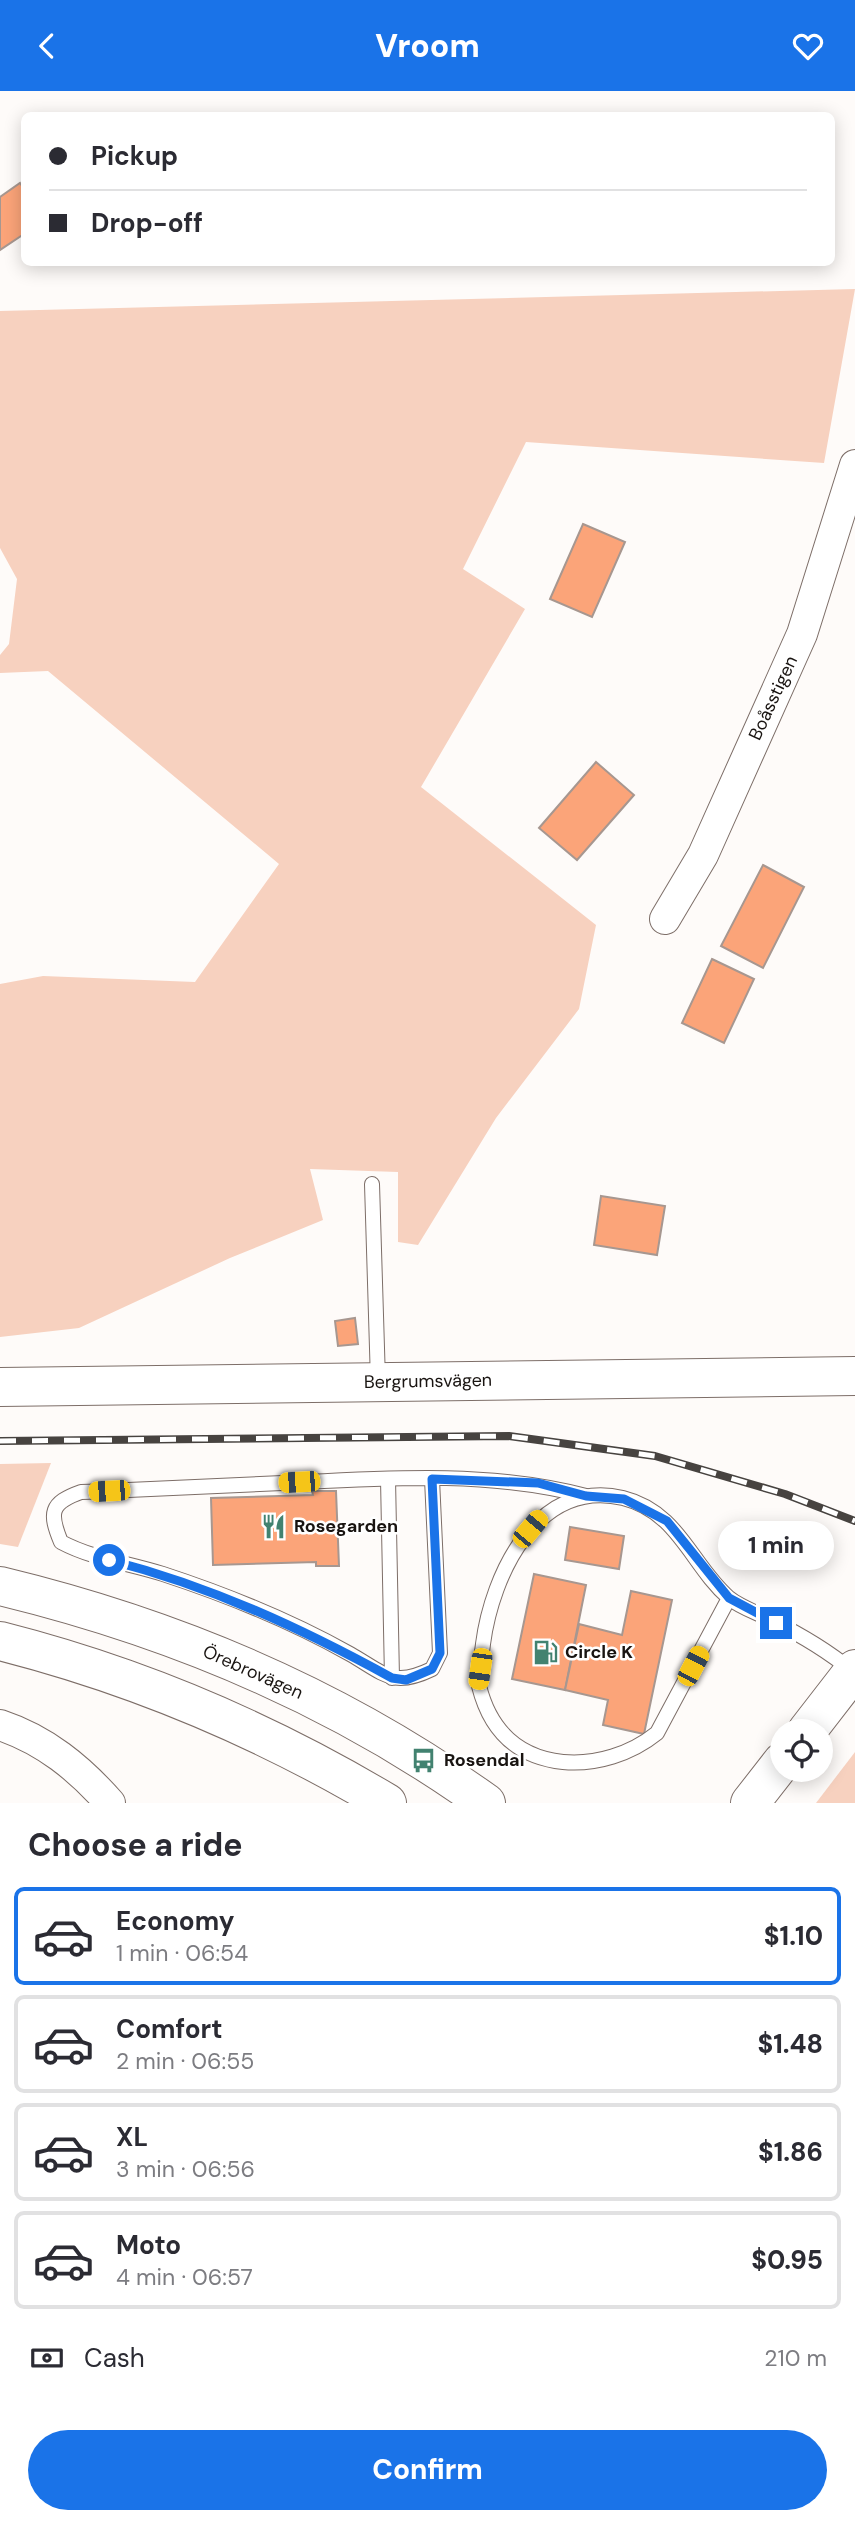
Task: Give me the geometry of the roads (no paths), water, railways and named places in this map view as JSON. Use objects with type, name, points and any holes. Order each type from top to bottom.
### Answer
[{"type":"main road","name":"Bergrumsvägen","points":[[0,1387],[855,1376]]},
{"type":"main road","name":"Örebrovägen","points":[[0,1586],[124,1620],[212,1653],[302,1693],[380,1734],[486,1803]]},
{"type":"main road","points":[[0,1641],[108,1671],[211,1711],[315,1760],[387,1803]]},
{"type":"main road","points":[[816,1719],[854,1671]]},
{"type":"main road","points":[[750,1803],[770,1777]]},
{"type":"street","name":"Boåsstigen","points":[[665,919],[703,855],[802,634],[855,465]]},
{"type":"street","points":[[0,1725],[22,1733],[62,1756],[110,1803]]},
{"type":"lane","points":[[372,1184],[378,1383]]},
{"type":"lane","points":[[432,1479],[440,1653],[432,1669],[418,1677],[392,1678],[317,1636],[240,1603],[162,1574],[82,1553],[61,1542],[54,1524],[54,1510],[61,1499],[82,1492],[388,1479],[432,1479],[538,1483],[586,1496],[624,1499],[667,1521],[729,1598],[823,1647],[854,1671]]},
{"type":"lane","points":[[388,1479],[392,1678]]},
{"type":"lane","points":[[586,1496],[541,1516],[519,1542],[500,1577],[485,1629],[478,1683],[492,1719],[521,1751],[545,1760],[571,1763],[612,1757],[637,1749],[657,1733],[729,1598]]},
{"type":"railway","points":[[0,1441],[509,1436],[655,1456],[785,1494],[855,1521]]},
{"type":"place","name":"Rosegarden","points":[[274,1526]]},
{"type":"place","name":"Circle K","points":[[545,1652]]},
{"type":"place","name":"Rosendal","points":[[424,1760]]}]
